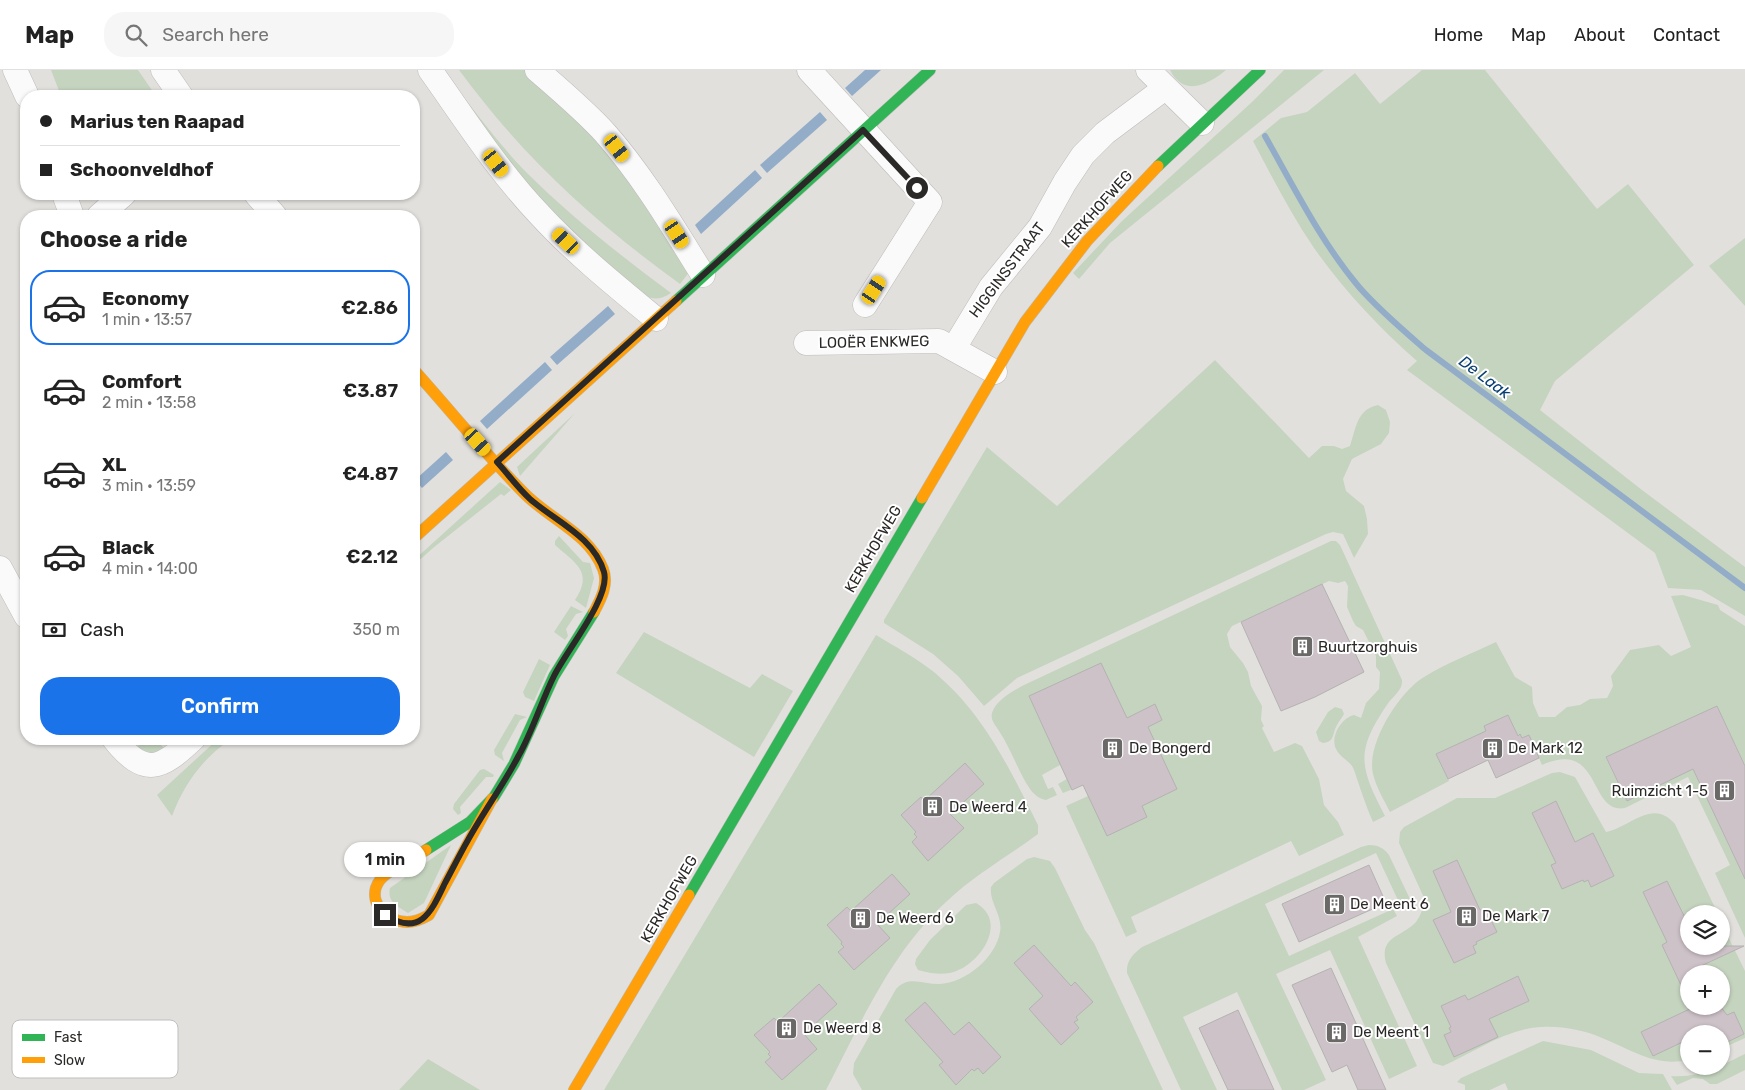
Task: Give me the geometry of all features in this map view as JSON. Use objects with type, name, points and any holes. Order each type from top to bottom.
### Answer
[{"type":"street","points":[[15,70],[24,90]]},
{"type":"street","points":[[163,70],[177,90]]},
{"type":"street","points":[[430,70],[488,151],[539,215],[576,251],[656,319]]},
{"type":"street","points":[[537,70],[605,133],[650,193],[703,275]]},
{"type":"street","points":[[809,70],[930,202],[865,304]]},
{"type":"street","points":[[420,533],[930,70]]},
{"type":"street","points":[[1148,70],[1202,123]]},
{"type":"street","name":"KERKHOFWEG","points":[[574,1090],[1025,322],[1078,252],[1141,182],[1260,70]]},
{"type":"street","name":"HIGGINSSTRAAT","points":[[954,348],[991,287],[1040,227],[1070,174],[1083,156],[1105,134],[1165,88]]},
{"type":"street","points":[[107,210],[117,200]]},
{"type":"street","points":[[261,200],[270,210]]},
{"type":"street","name":"LOOËR ENKWEG","points":[[806,343],[939,341],[995,372]]},
{"type":"street","points":[[420,377],[530,498],[585,542],[597,557],[606,580],[602,597],[555,674],[519,755],[492,799],[429,915],[417,922],[403,923],[385,915],[378,908],[374,898],[376,885],[381,879],[471,822],[492,799]]},
{"type":"street","points":[[0,568],[20,605]]},
{"type":"street","points":[[120,745],[136,762],[157,765],[176,755],[187,745]]},
{"type":"green space","points":[[51,70],[138,70],[152,90],[59,90]]},
{"type":"green space","points":[[459,70],[527,70],[605,144],[690,271],[680,284],[618,236],[561,186],[508,131]]},
{"type":"green space","points":[[1170,70],[1226,70],[1205,84],[1189,86],[1182,84],[1176,79]]},
{"type":"green space","points":[[1284,70],[1324,70],[1110,243],[1079,279],[1073,273],[1122,221],[1252,102]]},
{"type":"green space","points":[[1422,70],[1485,70],[1597,209],[1628,184],[1694,265],[1555,381],[1540,410],[1745,567],[1745,616],[1701,590],[1668,588],[1655,553],[1407,370],[1417,361],[1375,322],[1349,293],[1314,248],[1297,222],[1253,141],[1281,118],[1307,112],[1355,73],[1380,104]]},
{"type":"green space","points":[[448,77],[505,149],[542,188],[596,235],[671,293],[656,299],[643,295],[633,289],[525,188]]},
{"type":"green space","points":[[1745,238],[1745,306],[1709,266]]},
{"type":"green space","points":[[1215,360],[1309,458],[1322,446],[1334,446],[1342,449],[1350,446],[1361,415],[1371,407],[1378,405],[1386,410],[1390,422],[1389,433],[1381,444],[1352,459],[1343,479],[1346,491],[1364,506],[1367,519],[1368,534],[1354,558],[1343,534],[1333,532],[1326,534],[1017,678],[984,706],[958,676],[933,654],[884,623],[884,620],[987,447],[1057,506]]},
{"type":"green space","points":[[575,413],[520,476],[517,467]]},
{"type":"green space","points":[[500,482],[511,490],[504,496],[501,494],[420,560],[420,555]]},
{"type":"green space","points":[[559,536],[583,562],[590,563],[594,578],[586,608],[575,600],[583,582],[580,569],[555,545],[555,541]]},
{"type":"green space","points":[[1331,541],[1336,541],[1340,545],[1402,680],[1400,689],[1389,702],[1370,733],[1364,759],[1370,784],[1385,816],[1373,822],[1353,767],[1336,749],[1334,739],[1338,729],[1349,717],[1354,715],[1361,718],[1366,703],[1379,689],[1380,672],[1376,667],[1376,656],[1363,630],[1356,626],[1347,607],[1348,586],[1345,581],[1338,583],[1329,581],[1232,626],[1227,634],[1230,647],[1248,672],[1251,686],[1262,706],[1261,720],[1264,726],[1262,728],[1274,752],[1295,743],[1302,746],[1319,779],[1324,805],[1338,822],[1344,835],[1299,856],[1291,841],[1131,917],[1137,932],[1126,937],[1066,806],[1088,796],[1083,785],[1063,793],[1058,784],[1067,779],[1060,765],[1042,775],[1048,789],[1053,787],[1057,795],[1046,800],[1035,795],[994,723],[992,713],[994,708],[1005,696],[1024,685]]},
{"type":"green space","points":[[1683,595],[1718,605],[1720,610],[1745,626],[1745,765],[1717,706],[1606,758],[1627,801],[1670,780],[1692,766],[1745,879],[1745,938],[1715,873],[1730,865],[1688,777],[1625,808],[1613,807],[1605,800],[1585,769],[1575,761],[1561,759],[1542,765],[1529,735],[1522,738],[1520,735],[1518,736],[1508,715],[1484,726],[1487,732],[1436,754],[1449,781],[1390,812],[1378,789],[1373,774],[1374,748],[1386,720],[1404,694],[1414,684],[1432,672],[1496,642],[1515,677],[1532,687],[1533,703],[1539,717],[1555,717],[1567,707],[1580,705],[1590,699],[1607,698],[1613,686],[1611,676],[1630,650],[1659,645],[1671,656],[1691,647],[1671,596]]},
{"type":"green space","points":[[571,606],[583,612],[576,614],[566,629],[568,636],[565,640],[554,632]]},
{"type":"green space","points":[[644,632],[750,688],[762,674],[793,691],[754,757],[616,673]]},
{"type":"green space","points":[[876,635],[934,672],[968,706],[982,724],[1006,763],[1038,825],[1038,834],[968,883],[926,922],[878,990],[826,1090],[604,1090]]},
{"type":"green space","points":[[539,659],[550,665],[534,701],[525,697],[523,692]]},
{"type":"green space","points":[[1335,707],[1342,709],[1344,714],[1330,741],[1323,743],[1319,741],[1316,732],[1328,712]]},
{"type":"green space","points":[[515,714],[527,717],[520,720],[502,753],[504,761],[495,755],[494,750]]},
{"type":"green space","points":[[139,745],[161,745],[165,749],[150,756],[137,748]]},
{"type":"green space","points":[[211,745],[222,745],[195,773],[182,793],[172,816],[157,795]]},
{"type":"green space","points":[[484,769],[494,775],[493,777],[486,777],[460,807],[461,813],[458,815],[453,809],[454,804],[480,770]]},
{"type":"green space","points":[[1560,772],[1575,777],[1606,832],[1641,816],[1650,814],[1666,817],[1675,824],[1714,905],[1680,905],[1680,955],[1730,955],[1730,940],[1745,971],[1745,1038],[1730,1045],[1730,1025],[1680,1025],[1680,1061],[1676,1062],[1644,1056],[1602,1038],[1573,1029],[1529,1028],[1504,1036],[1443,1066],[1433,1063],[1386,963],[1386,947],[1389,942],[1416,922],[1425,900],[1399,843],[1400,832],[1404,827],[1457,798],[1495,798],[1552,773]]},
{"type":"green space","points":[[451,845],[424,903],[408,913],[391,900],[390,888]]},
{"type":"green space","points":[[1369,845],[1380,847],[1389,855],[1410,899],[1403,911],[1376,853],[1265,904],[1289,956],[1393,909],[1397,916],[1358,937],[1417,1066],[1389,1079],[1330,950],[1276,974],[1326,1080],[1304,1090],[1282,1090],[1237,992],[1183,1017],[1217,1090],[1181,1090],[1127,973],[1129,961],[1133,955],[1142,947]]},
{"type":"green space","points":[[1034,857],[1050,861],[1055,868],[1085,930],[1094,943],[1163,1090],[862,1090],[853,1074],[854,1063],[896,989],[911,981],[939,984],[949,983],[969,974],[978,967],[993,951],[1000,932],[1000,920],[992,898],[991,887],[1027,859]]},
{"type":"green space","points":[[976,903],[986,912],[990,922],[990,932],[986,943],[979,953],[961,969],[950,973],[942,974],[918,970],[915,964],[916,959],[930,940],[966,905]]},
{"type":"green space","points":[[1543,1041],[1591,1050],[1639,1073],[1663,1074],[1672,1090],[1508,1090],[1505,1083],[1490,1090],[1465,1090],[1465,1085],[1457,1082],[1461,1078]]},
{"type":"green space","points":[[1745,1054],[1745,1070],[1717,1084],[1710,1084],[1703,1079],[1693,1078],[1677,1085],[1671,1076],[1730,1075],[1730,1061]]},
{"type":"green space","points":[[428,1059],[480,1090],[399,1090]]},
{"type":"water","points":[[865,70],[881,70],[852,96],[845,88]]},
{"type":"water","points":[[820,112],[827,120],[767,173],[760,165]]},
{"type":"water","points":[[755,170],[762,178],[701,234],[695,225]]},
{"type":"water","points":[[608,306],[615,314],[557,365],[550,357]]},
{"type":"water","points":[[545,362],[552,370],[487,429],[480,421]]},
{"type":"water","points":[[446,452],[453,460],[422,488],[420,486],[420,475]]},
{"type":"building","name":"Buurtzorghuis","points":[[1322,584],[1364,672],[1315,697],[1281,711],[1241,622]]},
{"type":"building","name":"De Bongerd","points":[[1101,663],[1127,718],[1155,704],[1162,720],[1148,727],[1177,789],[1142,806],[1147,817],[1107,836],[1083,785],[1072,790],[1029,696]]},
{"type":"building","name":"Ruimzicht 1-5","points":[[1717,706],[1745,766],[1745,879],[1693,769],[1627,801],[1606,757]]},
{"type":"building","name":"De Mark 12","points":[[1508,715],[1518,736],[1520,734],[1522,738],[1529,735],[1539,758],[1496,778],[1488,760],[1448,779],[1436,754],[1486,731],[1484,726]]},
{"type":"building","name":"De Weerd 4","points":[[965,763],[984,784],[950,814],[964,828],[928,861],[912,842],[917,837],[914,834],[916,832],[901,815],[921,797],[924,801]]},
{"type":"building","points":[[1556,801],[1575,842],[1593,833],[1614,876],[1591,887],[1588,880],[1584,882],[1583,880],[1562,889],[1551,865],[1556,863],[1532,813]]},
{"type":"building","name":"De Mark 7","points":[[1457,860],[1480,910],[1485,908],[1497,932],[1476,942],[1477,944],[1473,946],[1476,953],[1454,963],[1433,920],[1451,912],[1433,871]]},
{"type":"building","name":"De Meent 6","points":[[1369,865],[1386,903],[1299,942],[1282,904]]},
{"type":"building","name":"De Weerd 6","points":[[892,874],[910,894],[877,924],[890,938],[854,970],[838,952],[844,947],[841,944],[842,942],[827,925],[847,907],[851,911]]},
{"type":"building","points":[[1667,881],[1680,908],[1680,955],[1725,955],[1703,965],[1680,965],[1680,983],[1662,945],[1667,942],[1643,892]]},
{"type":"building","points":[[1034,945],[1071,986],[1075,982],[1093,1002],[1076,1017],[1078,1020],[1074,1022],[1079,1028],[1061,1045],[1029,1009],[1043,996],[1014,963]]},
{"type":"building","points":[[1730,946],[1744,946],[1730,952]]},
{"type":"building","name":"De Meent 1","points":[[1331,968],[1386,1090],[1358,1090],[1347,1065],[1332,1072],[1292,985]]},
{"type":"building","points":[[1518,976],[1529,1001],[1489,1019],[1498,1037],[1454,1057],[1444,1035],[1451,1032],[1449,1028],[1451,1027],[1441,1006],[1465,995],[1468,1000]]},
{"type":"building","name":"De Weerd 8","points":[[819,984],[837,1004],[804,1034],[817,1049],[782,1080],[765,1062],[771,1057],[768,1054],[770,1052],[754,1035],[774,1018],[778,1022]]},
{"type":"building","points":[[925,1002],[954,1035],[969,1022],[1001,1057],[983,1074],[978,1068],[974,1071],[972,1069],[956,1085],[939,1065],[943,1062],[905,1020]]},
{"type":"building","points":[[1238,1010],[1274,1090],[1228,1090],[1199,1028]]},
{"type":"building","points":[[1734,1012],[1744,1034],[1730,1041],[1730,1025],[1680,1025],[1680,1043],[1653,1056],[1641,1032],[1680,1014],[1730,1015]]},
{"type":"waterway","name":"De Laak","points":[[1265,136],[1332,252],[1359,287],[1383,312],[1426,350],[1745,588]]},
{"type":"traffic: fast","points":[[676,301],[930,70]]},
{"type":"traffic: fast","points":[[1158,166],[1260,70]]},
{"type":"traffic: fast","points":[[689,895],[922,498]]},
{"type":"traffic: fast","points":[[426,850],[470,822],[494,797],[514,764],[554,676],[594,612]]},
{"type":"traffic: slow","points":[[922,498],[1025,322],[1087,241],[1158,166]]},
{"type":"traffic: slow","points":[[420,533],[676,301]]},
{"type":"traffic: slow","points":[[420,377],[524,493],[568,527],[597,556],[605,575],[605,586],[602,597],[594,612]]},
{"type":"traffic: slow","points":[[426,850],[389,872],[380,880],[376,888],[376,902],[380,909],[392,918],[410,922],[429,915],[492,799]]},
{"type":"traffic: slow","points":[[574,1090],[689,895]]},
{"type":"place","name":"Buurtzorghuis","points":[[1302,647]]},
{"type":"place","name":"De Bongerd","points":[[1113,748]]},
{"type":"place","name":"De Mark 12","points":[[1492,748]]},
{"type":"place","name":"Ruimzicht 1-5","points":[[1724,791]]},
{"type":"place","name":"De Weerd 4","points":[[933,807]]},
{"type":"place","name":"De Meent 6","points":[[1334,904]]},
{"type":"place","name":"De Mark 7","points":[[1466,916]]},
{"type":"place","name":"De Weerd 6","points":[[860,918]]},
{"type":"place","name":"De Weerd 8","points":[[787,1028]]},
{"type":"place","name":"De Meent 1","points":[[1337,1032]]},
{"type":"route","points":[[385,915],[393,920],[411,923],[417,922],[429,915],[464,848],[519,755],[555,674],[592,615],[605,588],[604,572],[592,550],[572,530],[530,498],[497,462],[863,130],[917,188]]}]
